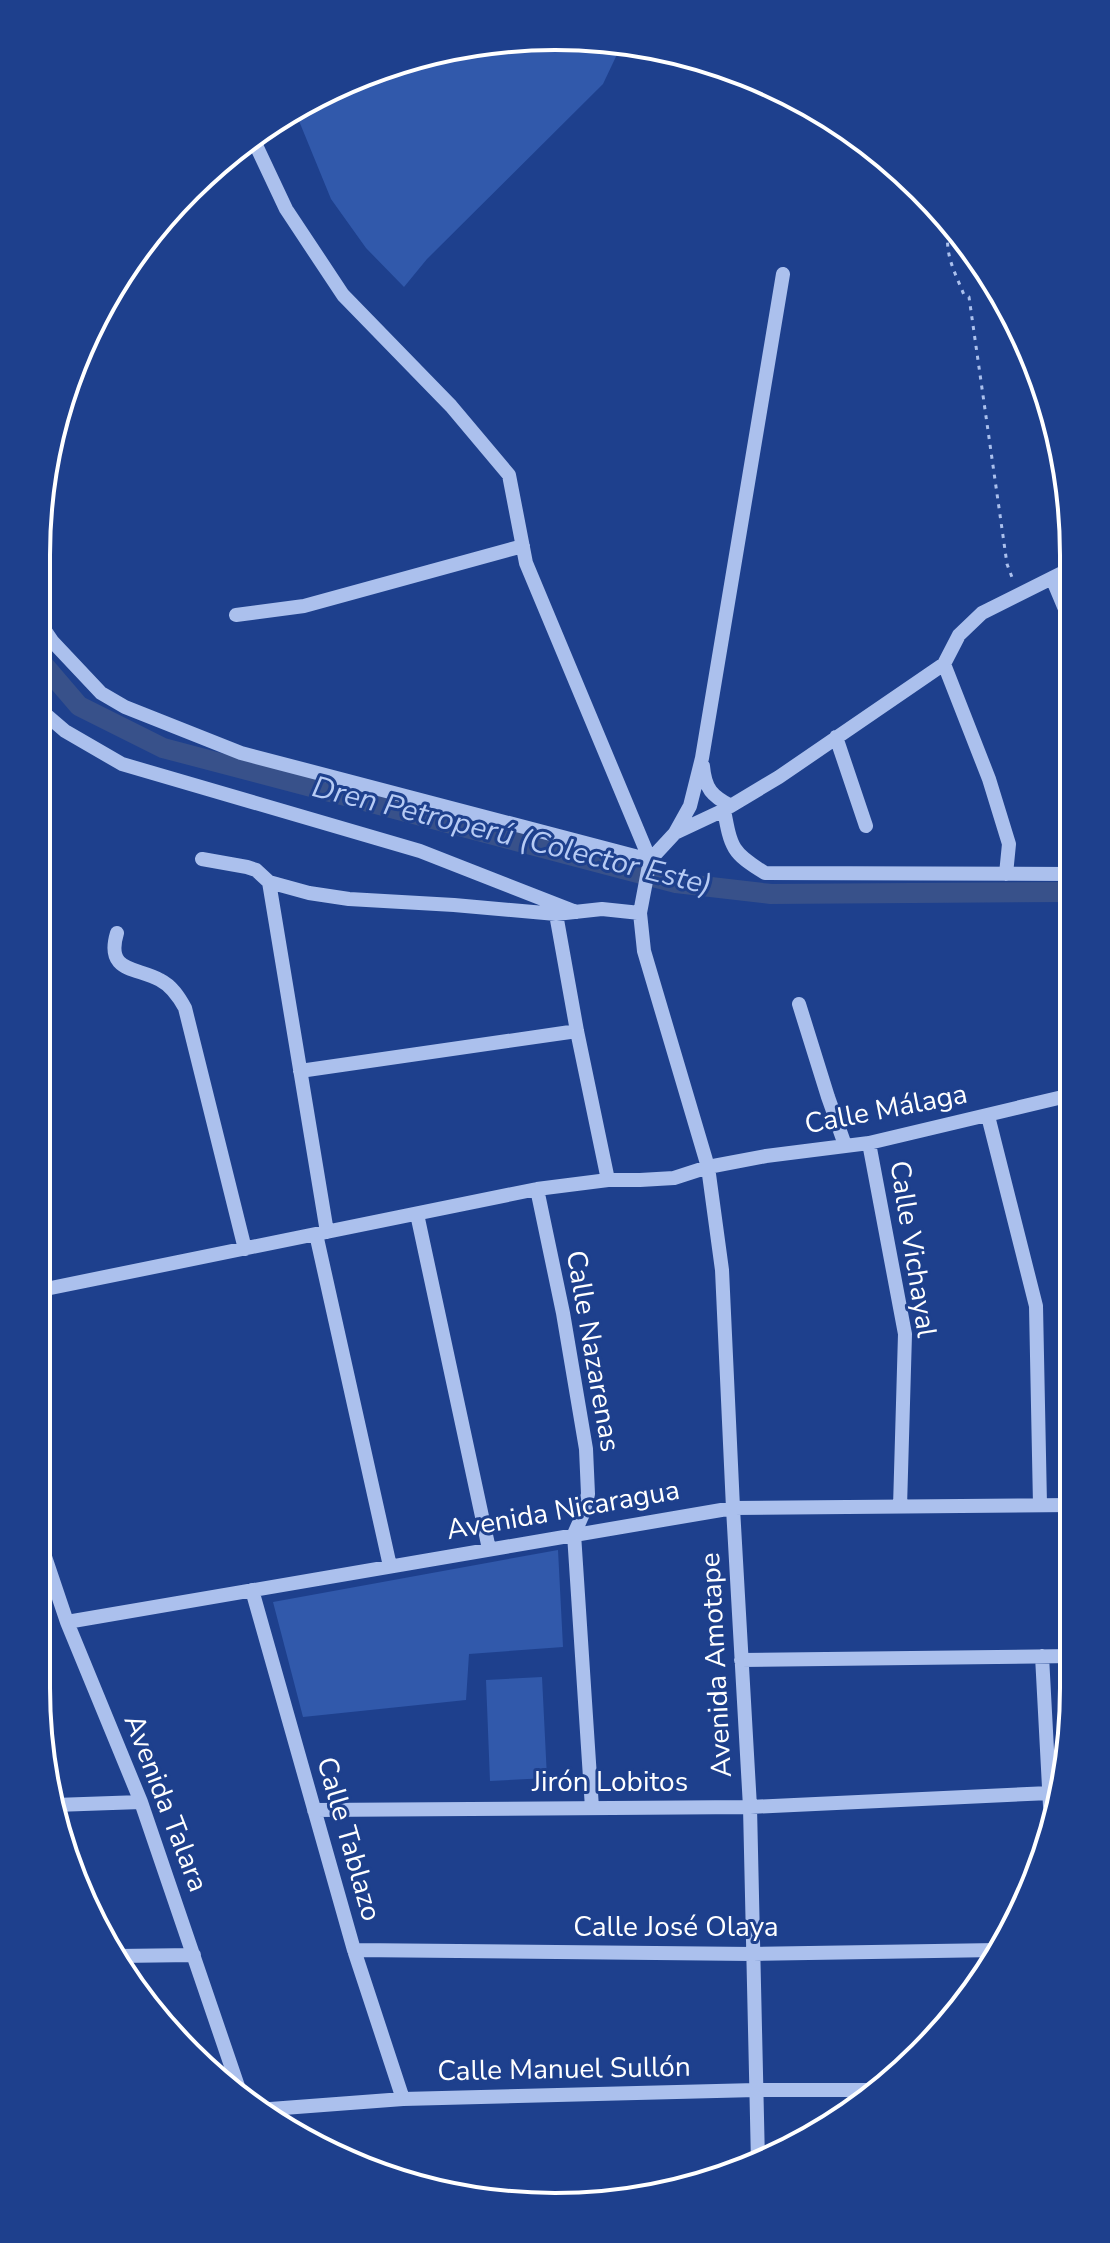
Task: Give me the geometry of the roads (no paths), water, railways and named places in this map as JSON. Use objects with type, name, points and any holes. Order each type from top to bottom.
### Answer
[{"type":"street","points":[[257,147],[286,209],[343,295],[451,406],[509,475],[526,563],[650,860]]},
{"type":"street","points":[[650,860],[675,833],[690,806],[702,758],[783,274]]},
{"type":"street","points":[[236,615],[304,606],[523,546]]},
{"type":"street","points":[[675,833],[728,808],[779,777],[944,664],[959,635],[982,613],[1060,574]]},
{"type":"street","points":[[1052,578],[1060,597]]},
{"type":"street","points":[[50,638],[101,693],[125,707],[241,753],[650,860]]},
{"type":"street","points":[[944,664],[989,779],[1009,844],[1006,874]]},
{"type":"street","points":[[50,718],[65,731],[122,764],[420,851],[576,912]]},
{"type":"street","points":[[836,737],[866,826]]},
{"type":"street","points":[[702,758],[705,781],[710,791],[728,808],[729,837],[740,858],[765,873],[1060,874]]},
{"type":"street","points":[[202,859],[247,867],[256,870],[269,882],[309,893],[349,899],[556,914],[602,909],[640,913]]},
{"type":"street","name":"Avenida Amotape","points":[[650,860],[640,913],[644,951],[708,1167],[722,1270],[750,1807],[758,2150]]},
{"type":"street","points":[[269,882],[300,1071],[321,1233],[390,1566]]},
{"type":"street","points":[[556,914],[608,1180]]},
{"type":"street","points":[[117,933],[113,946],[124,967],[160,979],[176,993],[185,1008],[245,1249]]},
{"type":"street","points":[[799,1004],[845,1145]]},
{"type":"street","points":[[300,1071],[577,1031]]},
{"type":"street","name":"Calle Málaga","points":[[50,1288],[537,1189],[608,1180],[674,1178],[708,1167],[869,1143],[1060,1098]]},
{"type":"street","points":[[988,1116],[1036,1306],[1040,1505]]},
{"type":"street","name":"Calle Vichayal","points":[[869,1143],[905,1334],[900,1507]]},
{"type":"street","name":"Calle Nazarenas","points":[[537,1189],[563,1313],[586,1449],[588,1494],[574,1534],[592,1808]]},
{"type":"street","points":[[417,1214],[489,1549]]},
{"type":"street","name":"Avenida Nicaragua","points":[[67,1622],[733,1508],[1060,1505]]},
{"type":"street","name":"Avenida Talara","points":[[50,1572],[67,1622],[141,1802],[236,2079]]},
{"type":"street","name":"Calle Tablazo","points":[[252,1590],[354,1950],[403,2099]]},
{"type":"street","points":[[1042,1656],[1049,1790]]},
{"type":"street","points":[[741,1660],[1060,1656]]},
{"type":"street","name":"Jirón Lobitos","points":[[314,1810],[750,1807],[1047,1800]]},
{"type":"street","points":[[64,1805],[141,1802]]},
{"type":"street","name":"Calle José Olaya","points":[[354,1950],[753,1954],[986,1950]]},
{"type":"street","points":[[127,1956],[194,1955]]},
{"type":"street","name":"Calle Manuel Sullón","points":[[275,2109],[403,2099],[861,2090]]},
{"type":"waterway","name":"Dren Petroperú (Colector Este)","points":[[50,672],[79,706],[163,748],[676,883],[771,894],[1060,892]]}]
